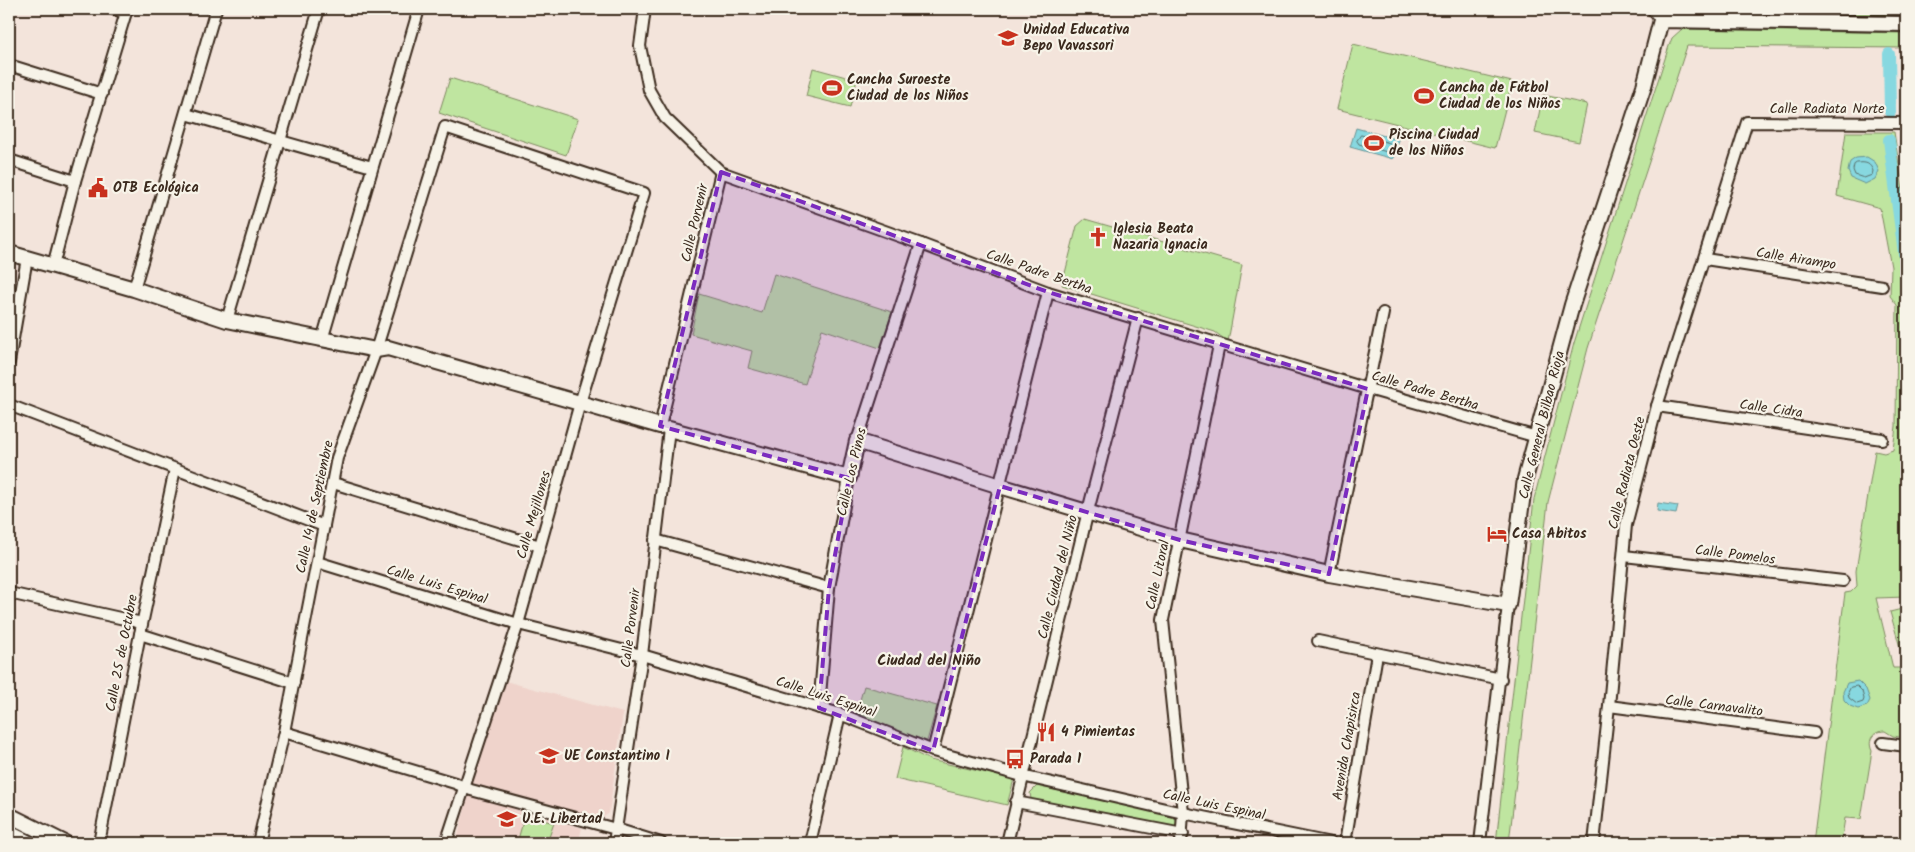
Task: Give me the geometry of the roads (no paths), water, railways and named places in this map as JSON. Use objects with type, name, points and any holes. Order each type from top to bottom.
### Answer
[{"type":"street","points":[[53,266],[75,181],[126,11],[114,9]]},
{"type":"street","points":[[134,289],[216,9]]},
{"type":"street","points":[[227,320],[318,9]]},
{"type":"street","points":[[322,340],[419,9]]},
{"type":"street","name":"Calle Padre Bertha","points":[[645,9],[640,46],[649,90],[665,118],[721,172],[1048,292],[1138,318],[1219,345],[1537,437]]},
{"type":"street","points":[[1652,9],[1661,20],[1906,24]]},
{"type":"street","name":"Calle General Bilbao Rioja","points":[[1480,843],[1525,479],[1572,305],[1644,86],[1661,20]]},
{"type":"street","points":[[9,65],[102,94]]},
{"type":"street","points":[[186,114],[372,167]]},
{"type":"street","name":"Calle Radiata Norte","points":[[1748,122],[1906,123]]},
{"type":"street","name":"Calle Radiata Oeste","points":[[1594,843],[1610,706],[1626,525],[1657,406],[1748,122]]},
{"type":"street","name":"Calle Mejillones","points":[[444,128],[644,193],[580,403],[518,624],[446,843]]},
{"type":"street","name":"Calle 14 de Septiembre","points":[[258,843],[284,732],[337,458],[376,350],[444,128]]},
{"type":"street","points":[[9,160],[75,181]]},
{"type":"street","name":"Calle Porvenir","points":[[614,843],[642,655],[656,540],[665,428],[721,172]]},
{"type":"street","name":"Calle Los Pinos","points":[[818,708],[829,588],[857,441],[921,244]]},
{"type":"street","points":[[9,253],[134,289],[227,320],[376,350],[388,348],[665,428],[849,478]]},
{"type":"street","points":[[9,362],[27,258]]},
{"type":"street","name":"Calle Airampo","points":[[1705,259],[1882,286]]},
{"type":"street","points":[[933,751],[1048,292]]},
{"type":"street","points":[[1328,574],[1383,313]]},
{"type":"street","name":"Calle Ciudad del Niño","points":[[1007,843],[1088,511],[1138,318]]},
{"type":"street","name":"Calle Litoral","points":[[1182,839],[1183,813],[1163,620],[1219,345]]},
{"type":"street","points":[[9,405],[324,526]]},
{"type":"street","name":"Calle Cidra","points":[[1657,406],[1882,439]]},
{"type":"street","points":[[857,441],[1180,540],[1328,574],[1508,605]]},
{"type":"street","name":"Calle 25 de Octubre","points":[[99,843],[175,469]]},
{"type":"street","points":[[333,483],[540,546]]},
{"type":"street","points":[[656,540],[829,588]]},
{"type":"street","name":"Calle Pomelos","points":[[1624,556],[1843,581]]},
{"type":"street","name":"Calle Luis Espinal","points":[[317,562],[518,624],[642,655],[840,714],[933,751],[1022,776],[1183,813],[1331,843]]},
{"type":"street","points":[[9,593],[141,629],[294,683]]},
{"type":"street","points":[[1318,641],[1500,679]]},
{"type":"street","name":"Avenida Chapisirca","points":[[1345,843],[1377,654]]},
{"type":"street","name":"Calle Carnavalito","points":[[1610,706],[1814,733]]},
{"type":"street","points":[[810,843],[840,714]]},
{"type":"street","points":[[284,732],[471,790],[661,843]]},
{"type":"street","points":[[1883,743],[1906,746]]},
{"type":"street","points":[[1016,802],[1182,839]]},
{"type":"street","points":[[9,814],[65,843]]},
{"type":"street","points":[[9,833],[28,843]]},
{"type":"water","name":"Piscina Ciudad de los Niños","points":[[1356,128],[1399,140],[1393,159],[1350,147]]},
{"type":"water","points":[[1867,157],[1875,162],[1879,171],[1875,179],[1865,184],[1851,178],[1848,171],[1850,162],[1856,158]]},
{"type":"water","points":[[1658,503],[1678,506],[1676,514],[1657,511]]},
{"type":"water","points":[[1858,681],[1866,689],[1870,700],[1867,706],[1858,709],[1850,706],[1844,700],[1843,692],[1847,683]]},
{"type":"waterway","points":[[1889,54],[1890,112]]},
{"type":"waterway","points":[[1889,140],[1906,269]]},
{"type":"place","name":"Unidad Educativa Bepo Vavassori","points":[[1008,38]]},
{"type":"place","name":"Cancha Suroeste Ciudad de los Niños","points":[[832,88]]},
{"type":"place","name":"Cancha de Fútbol Ciudad de los Niños","points":[[1424,96]]},
{"type":"place","name":"Piscina Ciudad de los Niños","points":[[1374,143]]},
{"type":"place","name":"OTB Ecológica","points":[[98,188]]},
{"type":"place","name":"Iglesia Beata Nazaria Ignacia","points":[[1098,237]]},
{"type":"place","name":"Casa Abitos","points":[[1497,534]]},
{"type":"place","name":"4 Pimientas","points":[[1046,732]]},
{"type":"place","name":"UE Constantino I","points":[[549,756]]},
{"type":"place","name":"Parada 1","points":[[1015,759]]},
{"type":"place","name":"U.E. Libertad","points":[[507,819]]},
{"type":"district","name":"Ciudad del Niño","points":[[929,661]]}]
